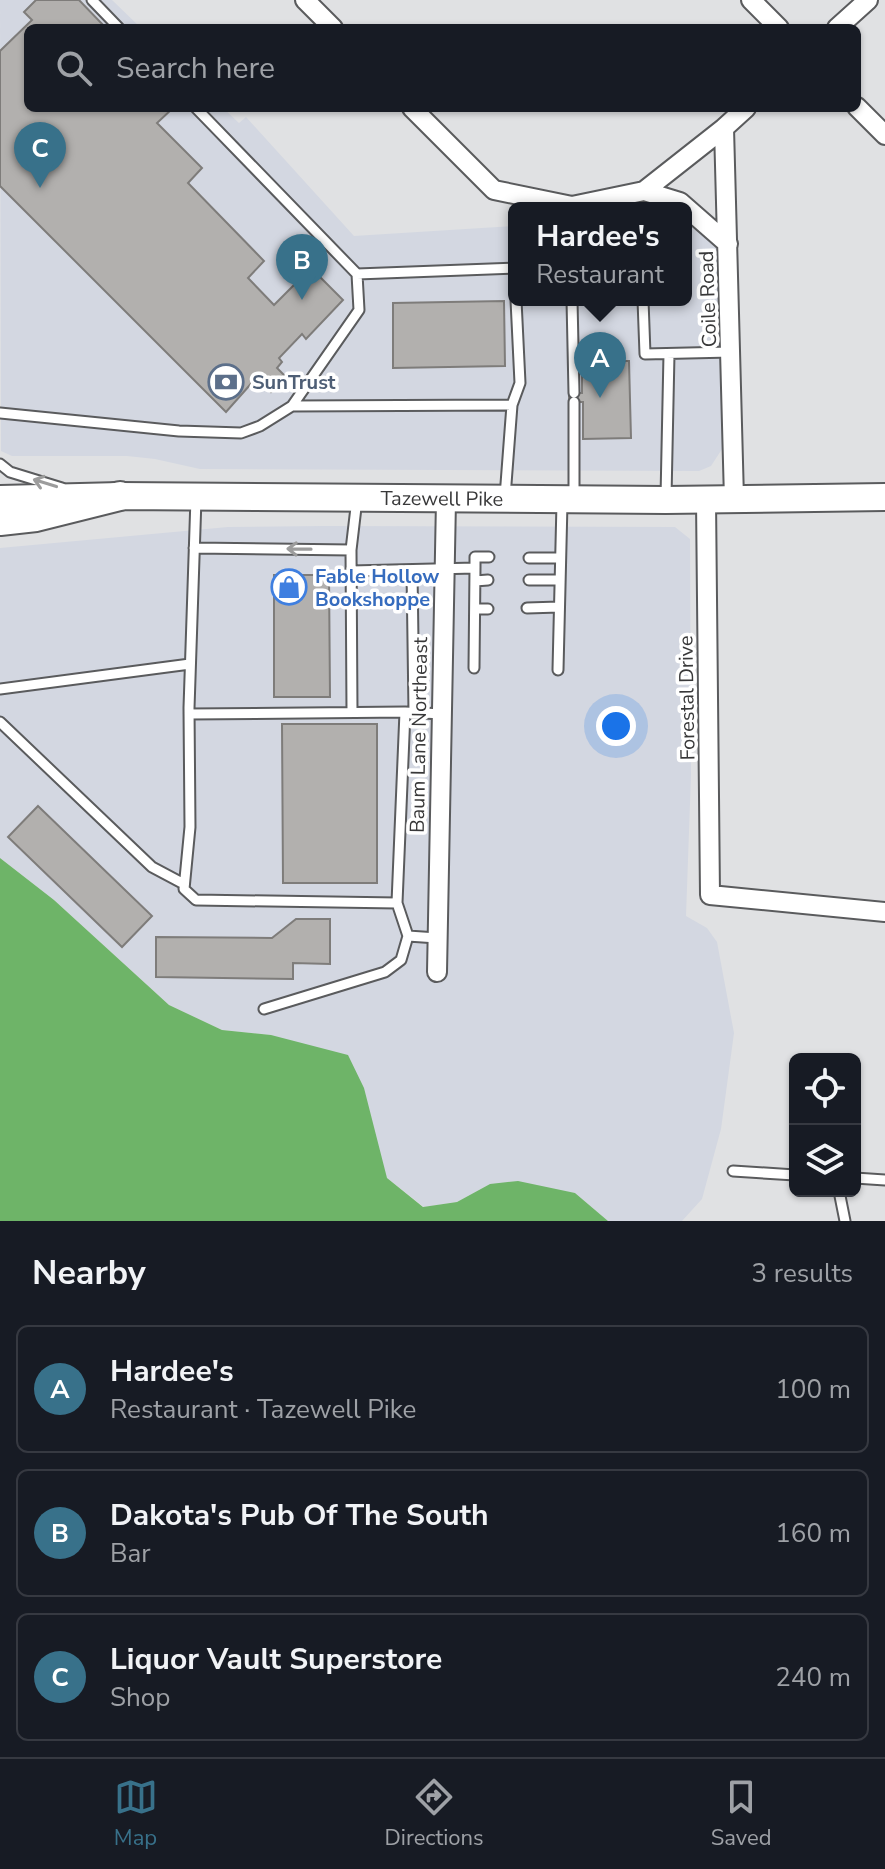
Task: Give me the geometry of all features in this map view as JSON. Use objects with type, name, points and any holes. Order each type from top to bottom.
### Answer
[{"type":"main road","name":"Tazewell Pike","points":[[0,499],[106,496],[446,500],[885,497]]},
{"type":"main road","points":[[0,521],[36,517],[106,496]]},
{"type":"street","points":[[305,0],[329,24]]},
{"type":"street","points":[[751,0],[775,24]]},
{"type":"street","points":[[841,24],[868,0]]},
{"type":"street","points":[[861,111],[885,135]]},
{"type":"street","points":[[416,112],[494,190],[552,202]]},
{"type":"street","points":[[591,202],[644,191],[742,112]]},
{"type":"street","name":"Coile Road","points":[[724,128],[734,499]]},
{"type":"street","points":[[644,191],[680,202]]},
{"type":"street","points":[[692,212],[728,244]]},
{"type":"street","name":"Baum Lane Northeast","points":[[437,972],[446,500]]},
{"type":"street","name":"Forestal Drive","points":[[706,500],[710,895],[885,912]]},
{"type":"lane","points":[[92,0],[115,24]]},
{"type":"lane","points":[[0,413],[179,431],[241,433],[260,426],[292,406],[359,310],[357,274],[200,112]]},
{"type":"lane","points":[[357,274],[508,268]]},
{"type":"lane","points":[[504,499],[512,405],[520,383],[516,306]]},
{"type":"lane","points":[[558,670],[559,558],[568,500],[574,398],[572,306]]},
{"type":"lane","points":[[643,306],[645,354],[731,352]]},
{"type":"lane","points":[[666,500],[669,354]]},
{"type":"lane","points":[[292,406],[512,405]]},
{"type":"lane","points":[[0,464],[10,472],[106,496]]},
{"type":"lane","points":[[196,498],[189,714],[190,827],[184,889],[196,900],[397,903]]},
{"type":"lane","points":[[352,712],[351,550],[357,499]]},
{"type":"lane","points":[[194,548],[351,550]]},
{"type":"lane","points":[[474,668],[475,557],[489,557]]},
{"type":"lane","points":[[529,558],[559,558]]},
{"type":"lane","points":[[351,571],[475,568]]},
{"type":"lane","points":[[264,1009],[385,972],[401,960],[408,936],[397,903],[410,712],[412,571]]},
{"type":"lane","points":[[475,581],[488,580]]},
{"type":"lane","points":[[529,580],[559,580]]},
{"type":"lane","points":[[527,608],[559,607]]},
{"type":"lane","points":[[475,609],[488,609]]},
{"type":"lane","points":[[0,689],[190,664]]},
{"type":"lane","points":[[189,714],[442,714]]},
{"type":"lane","points":[[0,722],[152,867],[184,884]]},
{"type":"lane","points":[[408,936],[438,938]]},
{"type":"lane","points":[[733,1171],[789,1175]]},
{"type":"lane","points":[[861,1178],[885,1180]]},
{"type":"lane","points":[[840,1197],[845,1221]]},
{"type":"shaded area","points":[[0,0],[112,0],[137,24],[24,24],[24,112],[227,112],[239,123],[246,117],[354,236],[508,226],[508,306],[692,306],[692,222],[715,241],[722,254],[722,449],[711,466],[699,471],[200,469],[127,456],[12,456],[1,451]]},
{"type":"shaded area","points":[[228,527],[675,527],[690,539],[691,775],[686,916],[707,928],[717,942],[734,1033],[721,1129],[702,1199],[682,1221],[608,1221],[575,1193],[490,1184],[457,1202],[424,1207],[387,1178],[271,1035],[222,1030],[169,1005],[54,900],[0,858],[0,548]]},
{"type":"green space","points":[[0,858],[54,900],[169,1005],[222,1030],[271,1035],[348,1055],[364,1088],[387,1178],[423,1207],[457,1202],[490,1184],[518,1181],[575,1193],[608,1221],[0,1221]]},
{"type":"building","points":[[36,0],[79,0],[102,24],[28,24],[32,20],[24,12]]},
{"type":"building","points":[[24,28],[24,112],[169,112],[157,123],[202,168],[188,183],[264,261],[248,278],[274,305],[311,268],[343,300],[306,339],[302,334],[279,358],[282,362],[277,368],[286,377],[271,392],[257,377],[226,412],[0,186],[0,51]]},
{"type":"building","points":[[504,301],[505,366],[393,368],[393,303]]},
{"type":"building","points":[[582,361],[629,361],[631,438],[583,439],[583,402],[569,402],[569,393],[582,393]]},
{"type":"building","points":[[274,575],[329,575],[330,697],[274,697]]},
{"type":"building","points":[[282,724],[377,724],[377,883],[283,883]]},
{"type":"building","points":[[38,806],[152,916],[122,947],[8,837]]},
{"type":"building","points":[[296,919],[330,919],[330,964],[293,963],[293,979],[156,977],[156,937],[272,938]]},
{"type":"place","name":"Liquor Vault Superstore","points":[[40,188]]},
{"type":"place","name":"Dakota's Pub Of The South","points":[[302,300]]},
{"type":"place","name":"SunTrust","points":[[226,382]]},
{"type":"place","name":"Hardee's","points":[[600,398]]},
{"type":"place","name":"Fable Hollow Bookshoppe","points":[[289,587]]}]
